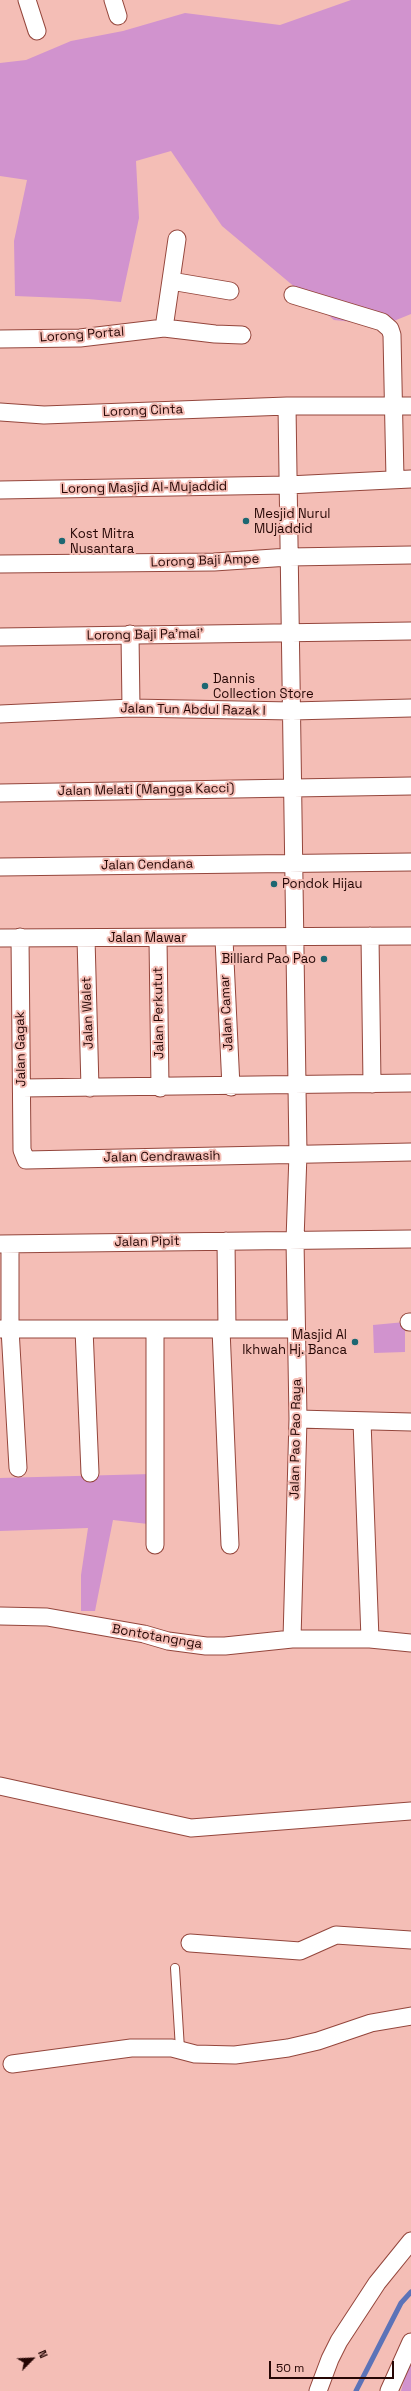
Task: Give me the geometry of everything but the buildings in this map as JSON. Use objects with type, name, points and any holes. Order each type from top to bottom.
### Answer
[{"type":"street","points":[[27,0],[37,31]]},
{"type":"street","points":[[113,0],[118,16]]},
{"type":"street","points":[[164,328],[177,239]]},
{"type":"street","points":[[171,281],[230,290]]},
{"type":"street","points":[[293,295],[387,325],[392,334],[394,406],[403,479]]},
{"type":"street","name":"Lorong Portal","points":[[0,339],[80,338],[164,328],[215,334],[242,335]]},
{"type":"street","name":"Lorong Cinta","points":[[0,412],[44,415],[287,406],[411,406]]},
{"type":"street","name":"Jalan Pao Pao Raya","points":[[287,406],[298,1154],[294,1240],[298,1419],[292,1639]]},
{"type":"street","name":"Lorong Masjid Al-Mujaddid","points":[[0,490],[288,485],[403,479]]},
{"type":"street","name":"Lorong Baji Ampe","points":[[0,564],[214,562],[289,557],[411,555]]},
{"type":"street","name":"Lorong Baji Pa'mai'","points":[[0,637],[130,634],[290,634],[411,631]]},
{"type":"street","points":[[130,634],[131,708]]},
{"type":"street","name":"Jalan Tun Abdul Razak I","points":[[0,714],[131,708],[292,711],[411,708]]},
{"type":"street","name":"Jalan Melati (Mangga Kacci)","points":[[0,793],[411,786]]},
{"type":"street","name":"Jalan Cendana","points":[[0,867],[411,862]]},
{"type":"street","points":[[370,936],[372,1084]]},
{"type":"street","name":"Jalan Mawar","points":[[0,938],[224,939],[411,936]]},
{"type":"street","name":"Jalan Gagak","points":[[20,937],[22,1150],[26,1160]]},
{"type":"street","name":"Jalan Walet","points":[[86,938],[90,1088]]},
{"type":"street","name":"Jalan Perkutut","points":[[158,939],[160,1088]]},
{"type":"street","name":"Jalan Camar","points":[[224,939],[231,1087]]},
{"type":"street","points":[[22,1088],[160,1088],[411,1083]]},
{"type":"street","name":"Jalan Cendrawasih","points":[[26,1160],[411,1152]]},
{"type":"street","name":"Jalan Pipit","points":[[5,1245],[411,1239]]},
{"type":"street","points":[[226,1241],[224,1329],[230,1545]]},
{"type":"street","points":[[5,1245],[5,1329],[18,1468]]},
{"type":"street","points":[[5,1329],[296,1329]]},
{"type":"street","points":[[84,1329],[90,1473]]},
{"type":"street","points":[[155,1329],[156,1545]]},
{"type":"street","points":[[298,1419],[411,1422]]},
{"type":"street","points":[[362,1421],[370,1639]]},
{"type":"street","name":"Bontotangnga","points":[[0,1616],[47,1617],[144,1634],[168,1641],[206,1646],[224,1646],[292,1639],[370,1639],[411,1643]]},
{"type":"street","points":[[0,1786],[191,1828],[411,1811]]},
{"type":"street","points":[[190,1943],[300,1951],[336,1936],[367,1939],[411,1940]]},
{"type":"street","points":[[12,2064],[78,2056],[111,2049],[164,2048],[180,2049],[195,2054],[235,2055],[288,2048],[318,2041],[371,2023],[411,2016]]},
{"type":"street","points":[[318,2391],[327,2366],[340,2341],[377,2283],[411,2241]]},
{"type":"street","points":[[389,2391],[411,2342]]},
{"type":"lane","points":[[175,1968],[180,2049]]},
{"type":"shaded area","points":[[351,0],[411,0],[411,314],[384,325],[334,320],[222,226],[171,151],[136,161],[139,218],[121,302],[15,296],[14,241],[27,180],[0,176],[0,63],[26,60],[71,41],[123,31],[185,13],[280,25]]},
{"type":"shaded area","points":[[405,1322],[405,1352],[374,1353],[373,1325]]},
{"type":"shaded area","points":[[151,1474],[148,1524],[113,1520],[95,1611],[81,1611],[81,1575],[88,1528],[0,1531],[0,1478]]},
{"type":"shaded area","points":[[411,2355],[411,2391],[401,2391]]},
{"type":"waterway","points":[[356,2391],[401,2303],[411,2292]]},
{"type":"place","name":"Mesjid Nurul MUjaddid","points":[[246,521]]},
{"type":"place","name":"Kost Mitra Nusantara","points":[[62,541]]},
{"type":"place","name":"Dannis Collection Store","points":[[205,686]]},
{"type":"place","name":"Pondok Hijau","points":[[274,884]]},
{"type":"place","name":"Billiard Pao Pao","points":[[324,959]]},
{"type":"place","name":"Masjid Al Ikhwah Hj. Banca","points":[[355,1342]]}]
